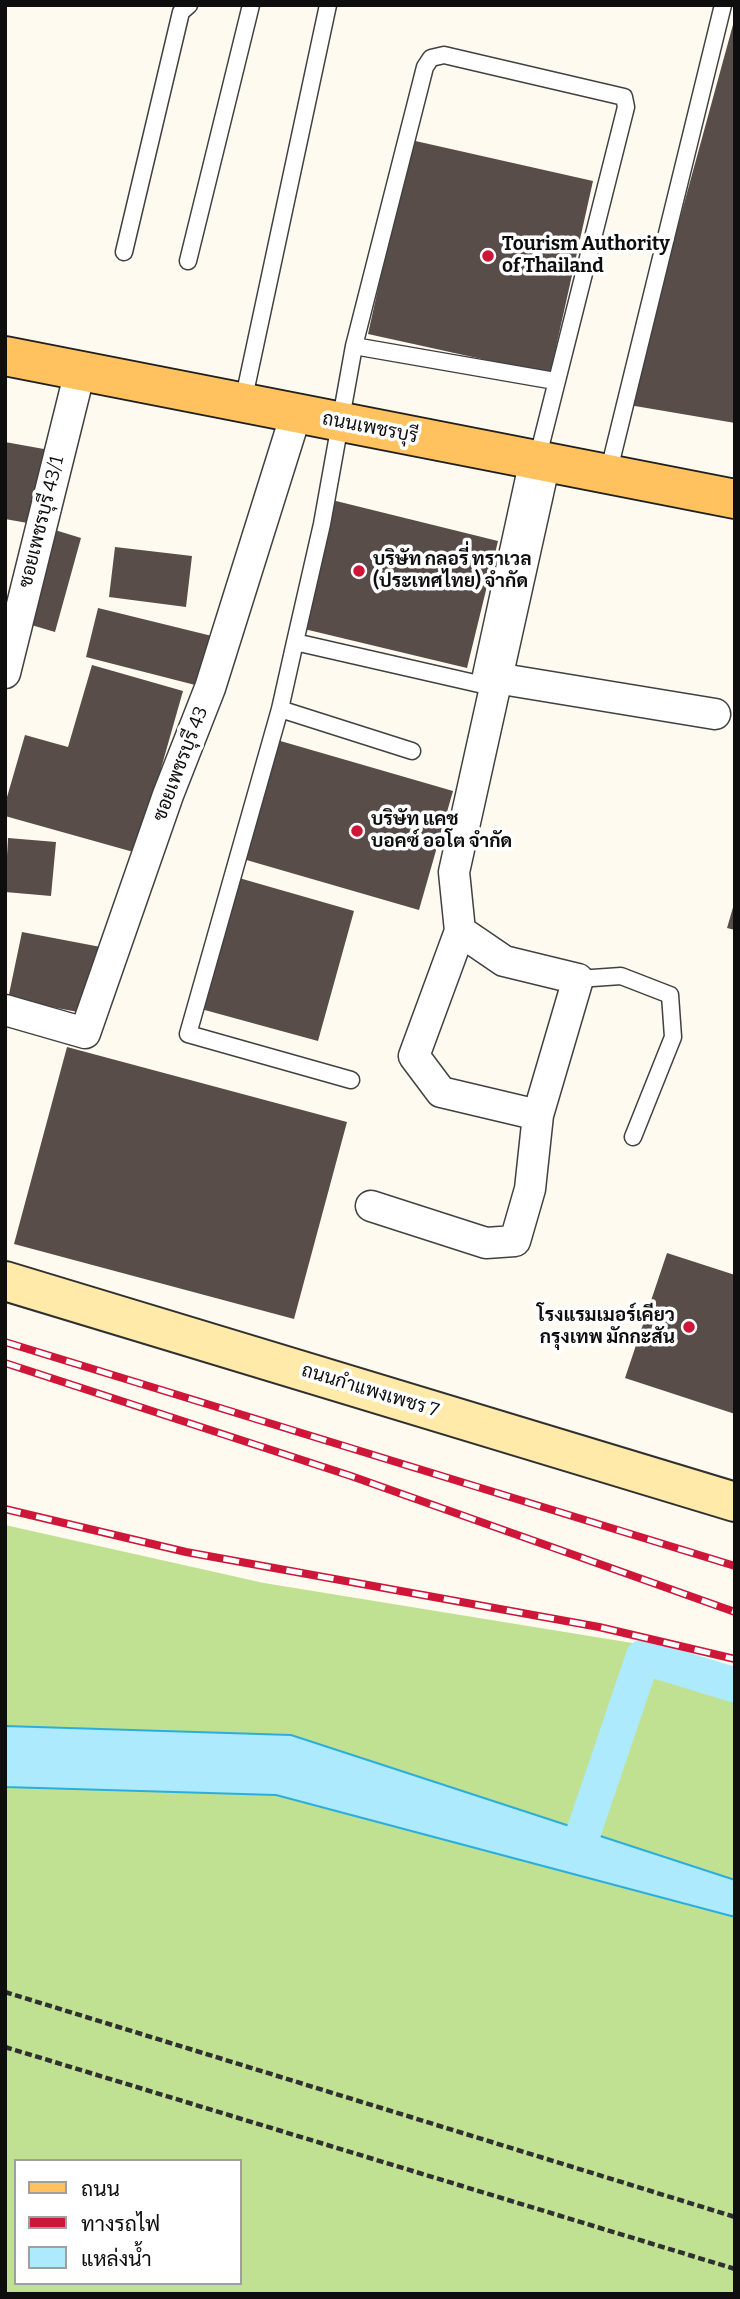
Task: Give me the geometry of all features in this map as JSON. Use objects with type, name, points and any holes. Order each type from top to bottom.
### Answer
[{"type":"main road","name":"ถนนเพชรบุรี","points":[[5,356],[735,499]]},
{"type":"street","name":"ซอยเพชรบุรี 43/1","points":[[5,673],[80,371]]},
{"type":"street","name":"ซอยเพชรบุรี 43","points":[[5,1010],[85,1033],[167,795],[210,688],[296,414]]},
{"type":"street","points":[[537,460],[496,678],[454,872],[460,931],[414,1056],[441,1092],[538,1115]]},
{"type":"street","points":[[496,678],[715,714]]},
{"type":"street","points":[[371,1206],[486,1243],[515,1241],[530,1189],[538,1115],[578,979],[504,961],[460,931]]},
{"type":"street","name":"ถนนกำแพงเพชร 7","points":[[5,1281],[735,1502]]},
{"type":"lane","points":[[124,252],[181,12],[189,5]]},
{"type":"lane","points":[[243,402],[328,5]]},
{"type":"lane","points":[[608,474],[723,5]]},
{"type":"lane","points":[[188,261],[246,6]]},
{"type":"lane","points":[[295,642],[479,684],[626,107],[624,97],[444,55],[431,58],[425,67],[355,346],[322,524],[295,642],[280,709],[188,1034],[351,1080]]},
{"type":"lane","points":[[355,346],[555,381]]},
{"type":"lane","points":[[280,709],[412,751]]},
{"type":"lane","points":[[578,979],[621,976],[670,995],[673,1037],[633,1136]]},
{"type":"path","points":[[5,1992],[735,2217]]},
{"type":"path","points":[[5,2047],[735,2269]]},
{"type":"green space","points":[[5,1525],[264,1583],[651,1646],[735,1670],[735,2294],[5,2294]]},
{"type":"water","points":[[5,1726],[291,1735],[735,1880],[735,1917],[276,1795],[5,1787]]},
{"type":"building","points":[[735,21],[735,423],[629,405]]},
{"type":"building","points":[[411,140],[593,181],[550,374],[368,334]]},
{"type":"building","points":[[5,442],[55,451],[39,525],[5,519]]},
{"type":"building","points":[[332,500],[498,541],[467,668],[300,628]]},
{"type":"building","points":[[55,530],[81,538],[55,632],[28,624]]},
{"type":"building","points":[[115,547],[192,556],[186,607],[109,597]]},
{"type":"building","points":[[98,608],[212,636],[199,686],[86,657]]},
{"type":"building","points":[[92,665],[183,691],[137,853],[5,816],[5,804],[25,735],[68,747]]},
{"type":"building","points":[[277,740],[453,791],[419,910],[243,859]]},
{"type":"building","points":[[8,838],[56,842],[51,896],[5,892]]},
{"type":"building","points":[[239,878],[354,911],[318,1041],[201,1009]]},
{"type":"building","points":[[735,904],[735,930],[727,928]]},
{"type":"building","points":[[22,932],[106,948],[89,1014],[8,999]]},
{"type":"building","points":[[67,1047],[347,1122],[294,1319],[14,1244]]},
{"type":"building","name":"โรงแรมเมอร์เคียว กรุงเทพ มักกะสัน","points":[[667,1253],[735,1275],[735,1414],[625,1378]]},
{"type":"waterway","points":[[584,1831],[643,1657],[735,1685]]},
{"type":"railway","points":[[5,1342],[735,1566]]},
{"type":"railway","points":[[5,1363],[351,1476],[735,1612]]},
{"type":"railway","points":[[5,1509],[186,1552],[599,1627],[735,1659]]},
{"type":"place","name":"Tourism Authority of Thailand","points":[[488,256]]},
{"type":"place","name":"บริษัท กลอรี่ ทราเวล (ประเทศไทย) จำกัด","points":[[359,571]]},
{"type":"place","name":"บริษัท แคช บอคซ์ ออโต จำกัด","points":[[357,831]]},
{"type":"place","name":"โรงแรมเมอร์เคียว กรุงเทพ มักกะสัน","points":[[689,1327]]}]
